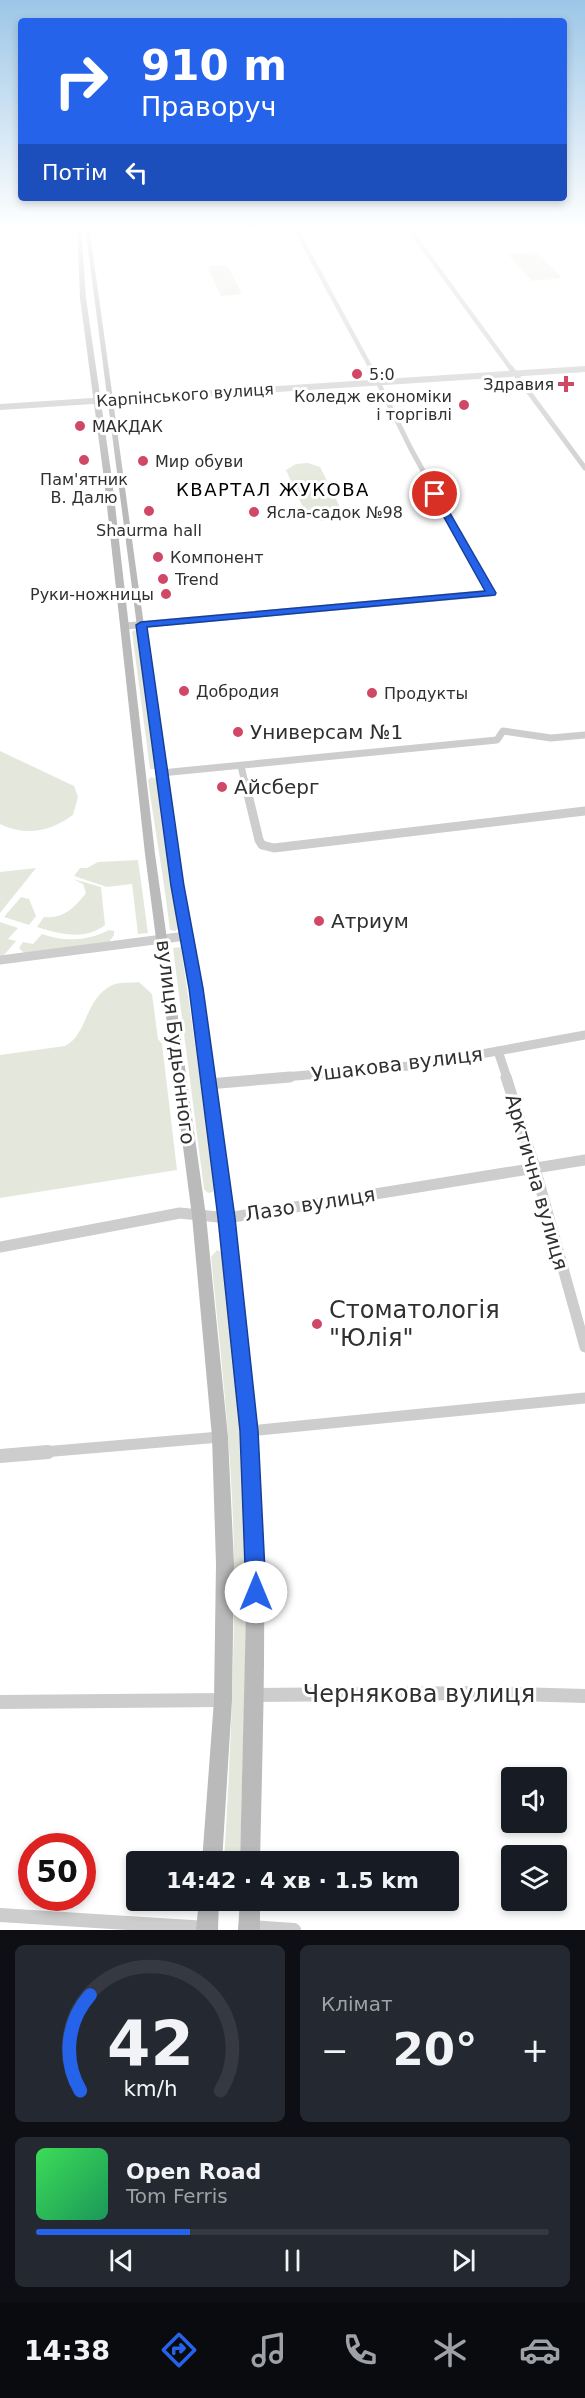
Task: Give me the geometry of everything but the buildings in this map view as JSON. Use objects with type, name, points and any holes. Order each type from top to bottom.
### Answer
[{"type":"main road","name":"вулиця Будьонного","points":[[85,316],[199,1216],[220,1437],[225,1564],[223,1700],[213,1851]]},
{"type":"main road","name":"вулиця Будьонного","points":[[100,316],[161,773],[196,988],[227,1218],[249,1431],[256,1571],[250,1851]]},
{"type":"main road","points":[[142,774],[161,773]]},
{"type":"main road","points":[[208,1929],[209,1911]]},
{"type":"main road","points":[[249,1929],[250,1911]]},
{"type":"street","points":[[126,626],[491,593],[416,458],[342,316]]},
{"type":"street","points":[[473,316],[585,468]]},
{"type":"street","name":"Карпінського вулиця","points":[[0,407],[379,385],[585,369]]},
{"type":"street","name":"Карпінського вулиця","points":[[517,376],[585,375]]},
{"type":"street","name":"Карпінського вулиця","points":[[0,412],[97,403]]},
{"type":"street","points":[[161,773],[497,740],[503,731],[551,738],[585,735]]},
{"type":"street","points":[[240,766],[259,840],[262,845],[274,848],[585,811]]},
{"type":"street","points":[[0,960],[186,936]]},
{"type":"street","name":"Ушакова вулиця","points":[[208,1084],[411,1066],[585,1035]]},
{"type":"street","name":"Арктична вулиця","points":[[498,1051],[535,1168],[585,1347]]},
{"type":"street","name":"Лазо вулиця","points":[[0,1247],[180,1213],[227,1218],[585,1160]]},
{"type":"street","points":[[249,1431],[585,1398]]},
{"type":"street","points":[[0,1456],[220,1437]]},
{"type":"street","name":"Чернякова вулиця","points":[[254,1695],[488,1693],[585,1696]]},
{"type":"street","points":[[0,1701],[223,1700]]},
{"type":"street","points":[[0,1915],[208,1929]]},
{"type":"street","points":[[249,1929],[294,1930]]},
{"type":"shaded area","points":[[308,463],[320,467],[343,513],[335,519],[321,521],[307,516],[286,470],[296,464]]},
{"type":"shaded area","points":[[138,631],[156,769],[150,769],[132,632]]},
{"type":"shaded area","points":[[0,751],[74,786],[78,797],[73,815],[56,825],[38,830],[19,830],[0,824]]},
{"type":"shaded area","points":[[151,777],[157,779],[178,929],[175,931],[170,930],[148,780]]},
{"type":"shaded area","points":[[138,860],[148,933],[138,934],[132,884],[107,887],[74,876],[80,868],[87,868],[98,862]]},
{"type":"shaded area","points":[[36,868],[0,913],[0,872]]},
{"type":"shaded area","points":[[73,879],[101,887],[105,925],[80,935],[63,934],[37,927],[44,917],[57,916],[68,911],[86,893],[83,884]]},
{"type":"shaded area","points":[[21,897],[29,899],[36,916],[29,925],[4,917]]},
{"type":"shaded area","points":[[0,922],[18,928],[8,939],[16,941],[0,957]]},
{"type":"shaded area","points":[[109,930],[114,931],[114,935],[109,942],[24,953],[19,948],[23,942],[33,944],[42,934],[76,939]]},
{"type":"shaded area","points":[[181,947],[215,1184],[213,1192],[208,1193],[204,1189],[173,948]]},
{"type":"shaded area","points":[[139,982],[152,994],[158,1039],[162,1044],[177,1170],[0,1198],[0,1055],[65,1046],[79,1033],[97,997],[105,990],[118,983]]},
{"type":"shaded area","points":[[217,1250],[225,1254],[239,1403],[248,1561],[240,1851],[225,1851],[232,1711],[234,1561],[229,1447],[211,1257]]},
{"type":"place","name":"5:0","points":[[357,374]]},
{"type":"place","name":"Здравия","points":[[566,384]]},
{"type":"place","name":"Коледж економіки і торгівлі","points":[[464,405]]},
{"type":"place","name":"МАКДАК","points":[[80,426]]},
{"type":"place","name":"Пам'ятник В. Далю","points":[[84,460]]},
{"type":"place","name":"Мир обуви","points":[[143,461]]},
{"type":"place","name":"Shaurma hall","points":[[149,511]]},
{"type":"place","name":"Ясла-садок №98","points":[[254,512]]},
{"type":"place","name":"Компонент","points":[[158,557]]},
{"type":"place","name":"Trend","points":[[163,579]]},
{"type":"place","name":"Руки-ножницы","points":[[166,594]]},
{"type":"place","name":"Добродия","points":[[184,691]]},
{"type":"place","name":"Продукты","points":[[372,693]]},
{"type":"place","name":"Универсам №1","points":[[238,732]]},
{"type":"place","name":"Айсберг","points":[[222,787]]},
{"type":"place","name":"Атриум","points":[[319,921]]},
{"type":"place","name":"Стоматологія \"Юлія\"","points":[[317,1324]]},
{"type":"district","name":"КВАРТАЛ ЖУКОВА","points":[[273,489]]},
{"type":"route","points":[[256,1592],[249,1431],[227,1218],[196,988],[178,886],[141,625],[491,593],[435,494]]}]
